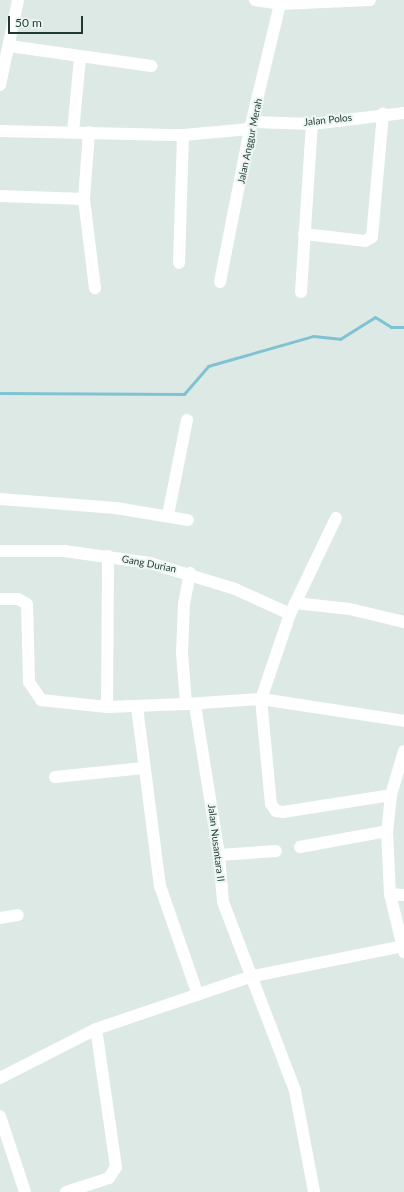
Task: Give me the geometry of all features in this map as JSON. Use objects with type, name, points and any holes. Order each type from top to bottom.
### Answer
[{"type":"street","points":[[0,86],[18,0]]},
{"type":"street","points":[[255,0],[281,2],[370,0]]},
{"type":"street","name":"Jalan Anggur Merah","points":[[220,282],[251,126],[281,2]]},
{"type":"street","points":[[9,46],[80,58],[152,66]]},
{"type":"street","points":[[73,132],[80,58]]},
{"type":"street","points":[[304,234],[365,241],[372,237],[383,113]]},
{"type":"street","name":"Jalan Polos","points":[[0,131],[184,135],[251,126],[312,124],[383,113],[404,113]]},
{"type":"street","points":[[300,292],[312,124]]},
{"type":"street","points":[[89,132],[84,199],[95,288]]},
{"type":"street","points":[[179,263],[184,135]]},
{"type":"street","points":[[0,196],[84,199]]},
{"type":"street","points":[[168,515],[187,420]]},
{"type":"street","points":[[0,499],[168,515],[188,520]]},
{"type":"street","points":[[336,518],[292,608],[261,699],[273,810],[283,812],[391,795]]},
{"type":"street","name":"Gang Durian","points":[[0,551],[108,556],[190,573],[292,608],[350,609],[404,622]]},
{"type":"street","points":[[107,707],[108,556]]},
{"type":"street","name":"Jalan Nusantara II","points":[[190,573],[184,604],[182,653],[190,704],[219,855],[223,902],[253,976],[295,1091],[314,1192]]},
{"type":"street","points":[[0,599],[18,599],[26,604],[29,682],[34,694],[48,702],[107,707],[137,707],[261,699],[404,721]]},
{"type":"street","points":[[137,707],[160,886],[198,995]]},
{"type":"street","points":[[0,1078],[96,1029],[253,976],[403,949],[390,894],[387,831],[391,795],[404,751]]},
{"type":"street","points":[[55,777],[144,768]]},
{"type":"street","points":[[300,847],[387,831]]},
{"type":"street","points":[[219,855],[276,851]]},
{"type":"street","points":[[390,894],[404,895]]},
{"type":"street","points":[[0,918],[18,915]]},
{"type":"street","points":[[66,1192],[109,1178],[116,1167],[96,1029]]},
{"type":"street","points":[[0,1116],[25,1192]]},
{"type":"waterway","points":[[0,393],[184,394],[208,366],[313,336],[340,339],[375,317],[391,327],[404,327]]}]
